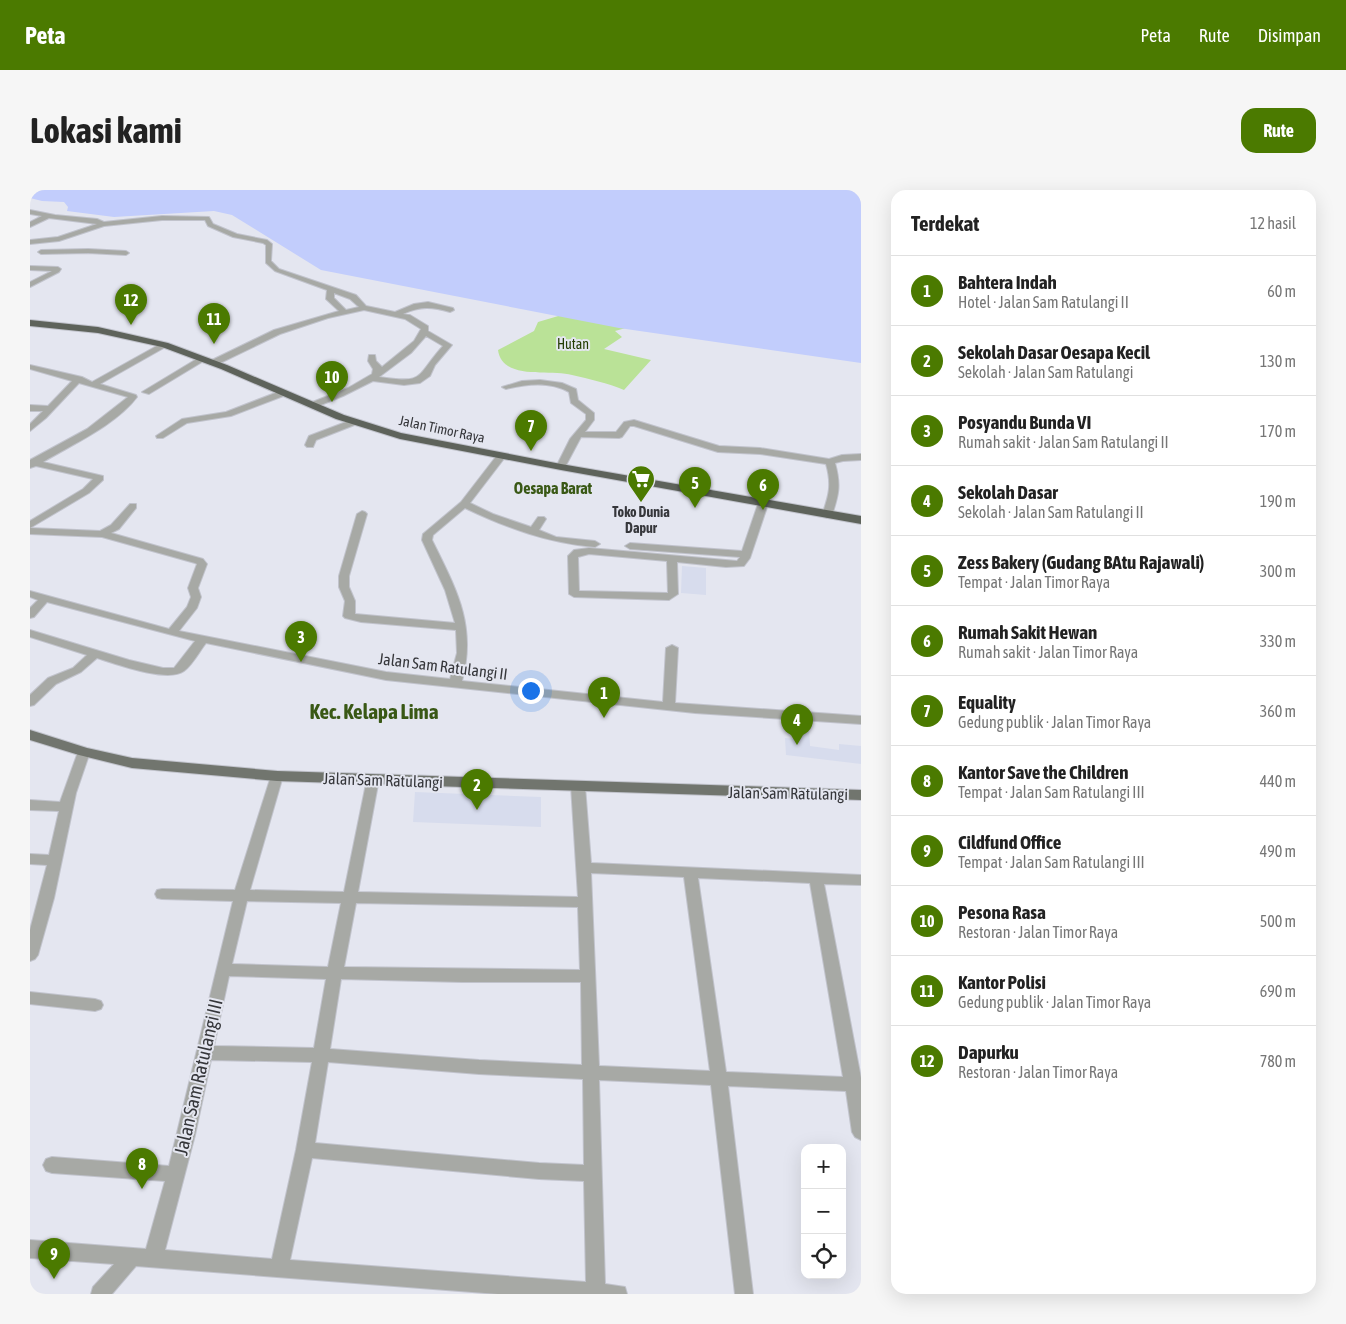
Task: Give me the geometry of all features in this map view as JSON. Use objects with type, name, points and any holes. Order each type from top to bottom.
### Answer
[{"type":"highway","name":"Jalan Timor Raya","points":[[30,323],[93,328],[165,345],[349,420],[400,436],[763,504],[861,520]]},
{"type":"main road","name":"Jalan Sam Ratulangi","points":[[30,735],[84,752],[132,763],[277,776],[861,795]]},
{"type":"street","points":[[30,212],[47,216],[97,221],[103,224]]},
{"type":"street","points":[[30,225],[47,216]]},
{"type":"street","points":[[30,242],[47,242],[71,236],[103,224],[162,218],[207,218],[210,225],[229,234],[269,244],[268,262],[277,270],[354,297],[364,308]]},
{"type":"street","points":[[30,285],[58,269],[34,268],[47,242]]},
{"type":"street","points":[[41,252],[88,251],[126,253]]},
{"type":"street","points":[[331,289],[330,299],[344,312]]},
{"type":"street","points":[[397,314],[424,304],[450,310]]},
{"type":"street","points":[[146,392],[177,373],[277,332],[364,308],[397,314],[419,323],[425,328],[425,332],[448,345],[431,364],[423,378],[410,383],[387,381],[374,376]]},
{"type":"street","points":[[313,405],[354,388],[374,376],[408,352],[425,332]]},
{"type":"street","points":[[92,385],[165,345]]},
{"type":"street","points":[[387,381],[406,360],[408,352]]},
{"type":"street","points":[[372,357],[372,362],[377,369],[374,376]]},
{"type":"street","points":[[30,367],[79,379],[92,385],[133,397],[126,405],[90,431],[32,463]]},
{"type":"street","points":[[30,428],[79,379]]},
{"type":"street","points":[[506,387],[526,382],[559,384],[572,390],[574,400],[588,410],[591,415],[590,420],[578,434],[561,467]]},
{"type":"street","points":[[160,436],[185,421],[228,414],[283,393]]},
{"type":"street","points":[[30,408],[51,409]]},
{"type":"street","points":[[310,445],[312,438],[349,420]]},
{"type":"street","points":[[578,434],[619,436],[628,424],[634,423],[718,448],[760,451],[830,462],[842,458],[861,457]]},
{"type":"street","points":[[455,684],[462,660],[463,642],[461,627],[427,537],[431,530],[464,504],[501,456]]},
{"type":"street","points":[[827,515],[834,494],[835,480],[830,462]]},
{"type":"street","points":[[30,525],[86,491],[100,478],[32,463]]},
{"type":"street","points":[[464,504],[546,538],[559,541],[746,554]]},
{"type":"street","points":[[672,559],[673,594],[669,597],[574,594],[573,556],[578,552],[606,552],[736,564],[744,562],[763,504]]},
{"type":"street","points":[[102,534],[115,527],[134,506]]},
{"type":"street","points":[[362,514],[344,576],[344,587],[350,601],[349,616],[362,620],[461,627]]},
{"type":"street","points":[[533,531],[541,519]]},
{"type":"street","points":[[30,531],[102,534],[195,560],[202,564],[193,588],[196,597],[192,608],[172,633]]},
{"type":"street","name":"Jalan Sam Ratulangi II","points":[[30,594],[172,633],[386,676],[669,706],[861,720]]},
{"type":"street","points":[[30,615],[46,597]]},
{"type":"street","points":[[30,633],[95,654],[142,667],[166,671],[177,671],[203,639]]},
{"type":"street","points":[[669,706],[672,648]]},
{"type":"street","points":[[30,702],[52,682],[77,670],[95,654]]},
{"type":"street","points":[[30,955],[48,898],[66,807],[74,777],[84,752]]},
{"type":"street","name":"Jalan Sam Ratulangi III","points":[[153,1259],[186,1135],[240,897],[277,776]]},
{"type":"street","points":[[279,1269],[305,1150],[335,972],[373,779]]},
{"type":"street","points":[[578,786],[584,868],[588,976],[596,1293]]},
{"type":"street","points":[[30,805],[66,807]]},
{"type":"street","points":[[30,859],[54,860]]},
{"type":"street","points":[[584,868],[861,880]]},
{"type":"street","points":[[690,872],[719,1078],[744,1294]]},
{"type":"street","points":[[816,877],[856,1085],[861,1132]]},
{"type":"street","points":[[162,894],[240,897],[351,897],[585,902]]},
{"type":"street","points":[[223,970],[462,976],[588,976]]},
{"type":"street","points":[[30,998],[95,1005]]},
{"type":"street","points":[[204,1053],[321,1055],[479,1067],[856,1085]]},
{"type":"street","points":[[305,1150],[539,1171],[593,1173]]},
{"type":"street","points":[[52,1165],[175,1174]]},
{"type":"street","points":[[30,1249],[618,1294]]},
{"type":"street","points":[[100,1294],[130,1258]]},
{"type":"shaded area","points":[[682,566],[706,568],[706,595],[681,593]]},
{"type":"shaded area","points":[[797,726],[809,727],[810,746],[839,750],[839,744],[861,746],[861,764],[786,755],[785,738],[797,739]]},
{"type":"shaded area","points":[[415,792],[541,797],[541,827],[413,822]]},
{"type":"green space","name":"Hutan","points":[[582,309],[633,326],[615,331],[622,337],[604,349],[651,360],[624,390],[605,383],[563,373],[517,370],[501,360],[498,350],[534,331],[538,322]]},
{"type":"water","points":[[30,190],[861,190],[861,363],[619,328],[321,270],[232,215],[214,211],[114,217],[67,211],[68,207],[64,202],[42,201],[30,198]]},
{"type":"place","name":"Dapurku","points":[[131,325]]},
{"type":"place","name":"Kantor Polisi","points":[[214,344]]},
{"type":"place","name":"Pesona Rasa","points":[[332,402]]},
{"type":"place","name":"Equality","points":[[531,451]]},
{"type":"place","name":"Toko Dunia Dapur","points":[[641,503]]},
{"type":"place","name":"Zess Bakery (Gudang BAtu Rajawali)","points":[[695,508]]},
{"type":"place","name":"Rumah Sakit Hewan","points":[[763,510]]},
{"type":"place","name":"Posyandu Bunda VI","points":[[301,662]]},
{"type":"place","name":"Bahtera Indah","points":[[604,718]]},
{"type":"place","name":"Sekolah Dasar","points":[[797,745]]},
{"type":"place","name":"Sekolah Dasar Oesapa Kecil","points":[[477,810]]},
{"type":"place","name":"Kantor Save the Children","points":[[142,1189]]},
{"type":"place","name":"Cildfund Office","points":[[54,1279]]},
{"type":"district","name":"Oesapa Barat","points":[[553,488]]},
{"type":"district","name":"Kec. Kelapa Lima","points":[[374,711]]}]
